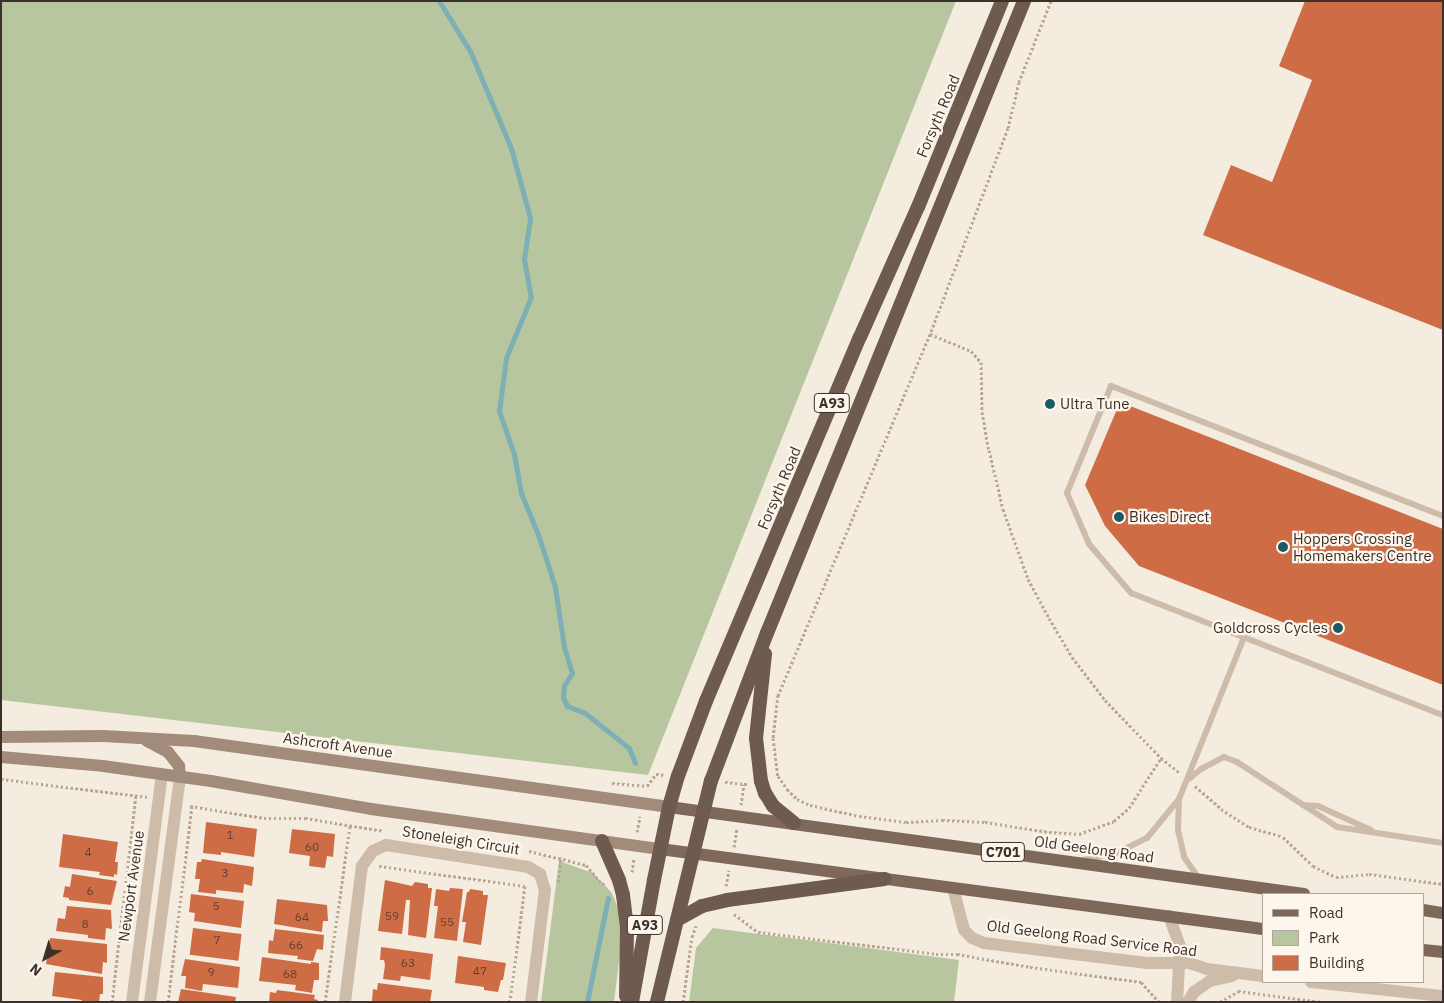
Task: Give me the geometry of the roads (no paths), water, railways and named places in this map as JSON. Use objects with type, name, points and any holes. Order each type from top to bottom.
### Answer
[{"type":"highway","name":"Forsyth Road","points":[[632,1002],[660,849],[678,776],[706,701],[860,336],[918,207],[1002,1]]},
{"type":"highway","name":"A93","points":[[657,1002],[711,781],[767,633],[1024,1]]},
{"type":"highway","points":[[767,633],[756,738],[761,780],[764,793],[772,806],[794,823]]},
{"type":"highway","points":[[602,841],[619,880],[627,928],[626,1002]]},
{"type":"highway","points":[[677,920],[702,906],[728,900],[885,879]]},
{"type":"main road","name":"Ashcroft Avenue","points":[[1,738],[104,736],[194,741],[669,807]]},
{"type":"main road","points":[[137,738],[156,744],[168,752],[179,766],[180,777]]},
{"type":"main road","points":[[1,757],[103,766],[162,774],[371,809],[693,855],[1262,929]]},
{"type":"main road","name":"C701","points":[[669,807],[702,812]]},
{"type":"main road","name":"Old Geelong Road","points":[[702,812],[794,823],[1297,893]]},
{"type":"main road","points":[[1424,910],[1443,913]]},
{"type":"main road","points":[[1424,950],[1443,952]]},
{"type":"street","name":"Newport Avenue","points":[[132,1002],[162,774]]},
{"type":"street","points":[[150,1002],[180,777]]},
{"type":"street","name":"Stoneleigh Circuit","points":[[345,1002],[362,866],[373,851],[386,845],[528,867],[540,874],[545,890],[531,1002]]},
{"type":"street","name":"Old Geelong Road Service Road","points":[[953,888],[964,930],[978,941],[998,946],[1147,963],[1179,962],[1240,974],[1262,976]]},
{"type":"street","points":[[1169,916],[1178,940],[1179,962],[1176,1002]]},
{"type":"street","points":[[1188,1002],[1194,992],[1210,981],[1240,974]]},
{"type":"street","points":[[1320,983],[1443,996]]},
{"type":"lane","points":[[1443,516],[1111,386],[1067,494],[1089,544],[1131,593],[1443,715]]},
{"type":"lane","points":[[1073,862],[1117,853],[1147,838],[1178,799],[1188,780],[1244,637]]},
{"type":"lane","points":[[1188,780],[1201,769],[1224,757],[1237,762],[1337,827],[1443,842]]},
{"type":"lane","points":[[1178,799],[1178,830],[1184,857],[1191,870],[1202,880]]},
{"type":"lane","points":[[1302,805],[1318,806],[1351,819],[1376,833]]},
{"type":"waterway","points":[[439,1],[470,51],[511,148],[530,218],[524,259],[531,297],[506,358],[499,411],[514,454],[521,493],[539,537],[555,587],[564,647],[572,673],[564,686],[563,697],[567,706],[585,713],[629,748],[635,763]]},
{"type":"waterway","points":[[587,1002],[608,898]]},
{"type":"place","name":"Ultra Tune","points":[[1050,404]]},
{"type":"place","name":"Bikes Direct","points":[[1119,517]]},
{"type":"place","name":"Hoppers Crossing Homemakers Centre","points":[[1283,547]]},
{"type":"place","name":"Goldcross Cycles","points":[[1338,628]]}]
